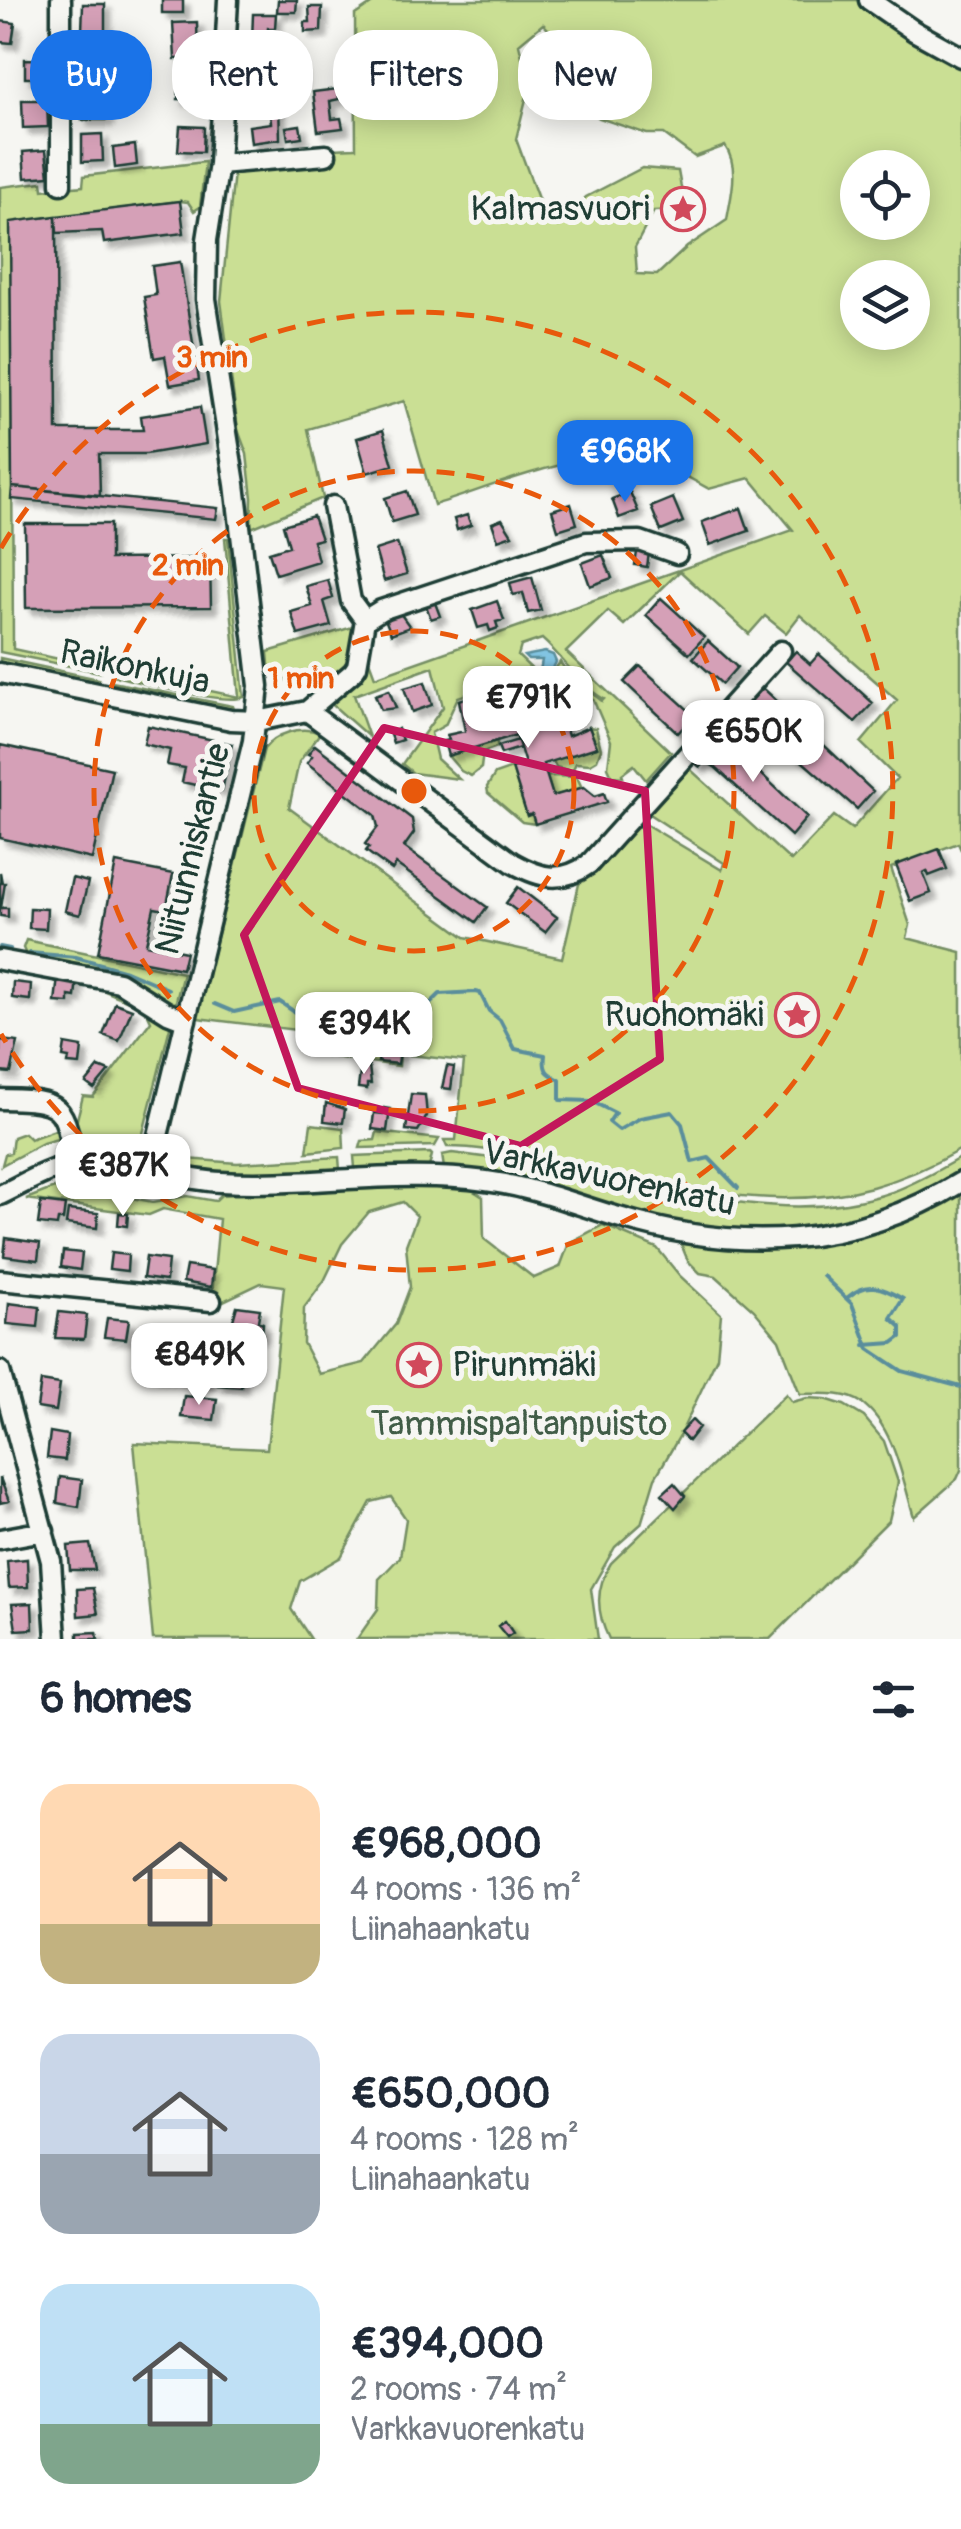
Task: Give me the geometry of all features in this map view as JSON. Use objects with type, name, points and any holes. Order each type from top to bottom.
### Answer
[{"type":"street","points":[[61,0],[61,184]]},
{"type":"street","name":"Niitunniskantie","points":[[150,1173],[257,720],[259,686],[235,484],[206,299],[207,240],[219,164],[228,0]]},
{"type":"street","points":[[869,0],[961,57]]},
{"type":"street","points":[[219,164],[326,155]]},
{"type":"street","points":[[333,506],[351,601],[366,620],[357,666],[307,710],[513,863],[535,875],[557,878],[589,864],[781,650]]},
{"type":"street","points":[[366,620],[406,600],[586,542],[640,541],[677,554]]},
{"type":"street","name":"Raikonkuja","points":[[0,673],[231,720],[257,720],[307,710]]},
{"type":"street","points":[[0,960],[119,982],[186,1020]]},
{"type":"street","points":[[0,1100],[42,1101],[56,1107],[70,1127],[74,1166]]},
{"type":"street","name":"Varkkavuorenkatu","points":[[0,1195],[48,1172],[74,1166],[255,1183],[394,1176],[486,1181],[544,1193],[672,1232],[720,1240],[768,1241],[828,1234],[884,1219],[961,1182]]},
{"type":"street","points":[[0,1280],[211,1301]]},
{"type":"street","points":[[0,1371],[44,1531],[53,1576],[56,1639]]},
{"type":"street","points":[[0,1538],[44,1531]]},
{"type":"highlighted area","points":[[384,728],[645,791],[660,1059],[521,1146],[298,1088],[244,935]]},
{"type":"green space","points":[[377,0],[863,0],[961,65],[961,850],[958,843],[891,868],[910,925],[907,938],[961,952],[961,1149],[909,1175],[858,1190],[809,1197],[760,1197],[711,1192],[501,1152],[447,1147],[444,1140],[456,1140],[464,1061],[400,1054],[399,1066],[319,1055],[321,1033],[197,1018],[264,749],[289,732],[320,733],[299,762],[289,808],[465,937],[562,958],[579,884],[595,873],[642,822],[722,870],[724,863],[649,814],[690,769],[791,861],[834,816],[852,829],[897,778],[861,743],[897,700],[800,615],[786,633],[765,616],[749,634],[680,571],[624,625],[608,611],[566,652],[671,752],[646,780],[634,765],[623,777],[612,776],[608,767],[611,741],[593,699],[569,684],[542,688],[560,662],[569,675],[604,699],[586,686],[542,639],[521,646],[518,656],[537,674],[537,683],[530,684],[539,692],[512,700],[502,683],[458,697],[445,725],[431,733],[437,759],[459,779],[413,773],[402,764],[443,707],[433,667],[354,695],[369,737],[327,700],[360,673],[368,658],[375,677],[793,530],[750,478],[709,489],[666,467],[638,459],[561,465],[434,505],[404,401],[308,429],[323,498],[251,528],[247,454],[238,430],[221,301],[234,172],[330,165],[332,149],[356,148],[356,120],[498,120],[498,30],[355,30],[355,15]],"holes":[[[543,24],[549,30],[652,30],[652,120],[605,120],[647,134],[664,134],[695,157],[725,146],[730,154],[733,182],[727,220],[687,247],[657,275],[637,274],[635,247],[654,211],[685,210],[678,171],[642,168],[586,197],[558,226],[540,204],[516,139],[521,120],[518,30],[536,30]]]},
{"type":"green space","points":[[205,162],[200,207],[194,211],[188,202],[180,201],[11,223],[13,649],[96,667],[99,672],[0,652],[0,187],[42,182],[43,190],[83,186],[84,176]]},
{"type":"green space","points":[[225,538],[244,697],[234,699],[201,696],[116,676],[120,672],[239,697]]},
{"type":"green space","points":[[356,626],[350,659],[331,678],[289,683],[269,665],[268,652]]},
{"type":"green space","points":[[0,658],[99,679],[96,684],[0,664]]},
{"type":"green space","points":[[112,682],[233,706],[235,712],[114,688]]},
{"type":"green space","points":[[563,693],[586,707],[569,714],[566,704],[525,716],[523,710],[529,704]]},
{"type":"green space","points":[[589,727],[596,728],[601,749],[597,760],[576,763],[572,771],[556,767],[553,761],[597,747]]},
{"type":"green space","points":[[497,741],[497,747],[483,752],[481,768],[471,776],[448,756]]},
{"type":"green space","points":[[512,768],[527,815],[532,814],[535,824],[522,822],[488,793],[487,787],[495,774]]},
{"type":"green space","points":[[547,776],[577,777],[582,788],[553,796]]},
{"type":"green space","points":[[26,940],[183,973],[174,1009],[29,961],[23,948]]},
{"type":"green space","points":[[84,982],[113,985],[171,1023],[140,1145],[76,1137],[83,1096],[93,1097],[151,1021],[145,1008]]},
{"type":"green space","points":[[49,1108],[65,1137],[43,1143],[2,1165],[5,1154],[11,1153],[13,1137],[24,1133],[30,1139],[58,1129],[53,1118],[44,1113]]},
{"type":"green space","points":[[311,1124],[343,1128],[344,1148],[307,1152]]},
{"type":"green space","points":[[377,1132],[439,1139],[435,1146],[360,1148],[362,1141],[375,1140]]},
{"type":"green space","points":[[430,1153],[429,1167],[355,1168],[354,1156]]},
{"type":"green space","points":[[452,1153],[763,1205],[860,1201],[892,1192],[961,1157],[961,1173],[929,1192],[859,1219],[823,1227],[748,1232],[674,1224],[527,1180],[444,1168],[442,1155]]},
{"type":"green space","points":[[339,1157],[340,1170],[298,1173],[236,1173],[174,1164],[175,1158],[237,1163]]},
{"type":"green space","points":[[83,1174],[162,1186],[144,1193],[63,1176]]},
{"type":"green space","name":"Tammispaltanpuisto","points":[[62,1185],[153,1202],[187,1196],[215,1201],[221,1195],[418,1185],[469,1188],[483,1197],[484,1239],[534,1278],[560,1267],[569,1243],[603,1225],[657,1248],[721,1314],[717,1357],[655,1478],[641,1524],[615,1547],[591,1589],[598,1639],[357,1639],[378,1609],[379,1579],[400,1557],[406,1519],[391,1497],[371,1502],[341,1557],[300,1581],[291,1609],[311,1639],[153,1639],[134,1443],[267,1449],[284,1286],[261,1283],[211,1307],[219,1219],[163,1209],[149,1215],[26,1199]],"holes":[[[403,1202],[417,1216],[406,1245],[410,1287],[396,1324],[364,1363],[319,1374],[303,1343],[304,1308],[324,1281],[342,1244],[369,1212]]]},
{"type":"green space","points":[[961,1193],[961,1470],[957,1479],[914,1517],[896,1455],[873,1413],[848,1397],[800,1394],[779,1340],[754,1310],[716,1276],[700,1273],[688,1261],[681,1244],[755,1248],[826,1243],[894,1226]]},
{"type":"green space","points":[[786,1394],[792,1402],[825,1399],[844,1405],[864,1417],[884,1441],[898,1482],[889,1520],[770,1639],[609,1639],[599,1600],[611,1563]]},
{"type":"water","points":[[545,652],[553,655],[556,662],[548,678],[540,671],[542,660],[528,660],[524,656]]},
{"type":"building","points":[[162,0],[183,0],[183,13],[162,13]]},
{"type":"building","points":[[278,0],[297,0],[296,12],[277,12]]},
{"type":"building","points":[[83,4],[105,4],[105,30],[82,30]]},
{"type":"building","points":[[309,7],[322,7],[321,31],[305,30],[305,22],[310,22]]},
{"type":"building","points":[[253,14],[276,14],[275,28],[252,30]]},
{"type":"building","points":[[0,21],[15,23],[12,43],[0,42]]},
{"type":"building","points":[[197,22],[197,30],[173,30],[173,23]]},
{"type":"building","points":[[25,59],[30,59],[30,78],[25,78]]},
{"type":"building","points":[[333,90],[332,119],[341,120],[343,128],[318,131],[313,92]]},
{"type":"building","points":[[22,100],[30,100],[30,120],[48,120],[48,127],[23,128]]},
{"type":"building","points":[[279,120],[280,139],[251,143],[249,126]]},
{"type":"building","points":[[300,125],[302,137],[288,139],[286,127]]},
{"type":"building","points":[[180,126],[204,127],[203,152],[178,151]]},
{"type":"building","points":[[102,134],[103,161],[82,162],[82,135]]},
{"type":"building","points":[[135,145],[137,165],[115,168],[113,148]]},
{"type":"building","points":[[46,150],[49,176],[25,178],[23,152]]},
{"type":"building","points":[[180,201],[184,233],[104,243],[102,231],[57,233],[56,216]]},
{"type":"building","points":[[56,216],[57,430],[143,430],[141,416],[200,407],[206,444],[146,454],[99,454],[100,495],[12,487],[10,222]]},
{"type":"building","points":[[180,262],[199,380],[170,385],[165,356],[154,358],[144,297],[156,295],[152,266]]},
{"type":"building","points":[[383,430],[393,465],[367,473],[357,438]]},
{"type":"building","points":[[12,487],[218,508],[216,519],[11,499]]},
{"type":"building","points":[[407,491],[415,515],[392,522],[385,498]]},
{"type":"building","points":[[630,492],[638,511],[619,518],[612,499]]},
{"type":"building","points":[[673,498],[683,522],[661,531],[651,507]]},
{"type":"building","points":[[571,504],[577,524],[558,530],[552,510]]},
{"type":"building","points":[[741,508],[749,531],[710,545],[702,522]]},
{"type":"building","points":[[467,515],[471,525],[457,530],[454,519]]},
{"type":"building","points":[[313,516],[321,539],[313,541],[318,561],[276,574],[269,552],[289,546],[283,525]]},
{"type":"building","points":[[502,519],[512,535],[498,540],[492,523]]},
{"type":"building","points":[[25,524],[110,524],[110,559],[210,558],[211,607],[26,608]]},
{"type":"building","points":[[397,543],[407,574],[384,581],[375,550]]},
{"type":"building","points":[[637,552],[649,553],[647,567],[635,565]]},
{"type":"building","points":[[603,555],[612,578],[590,586],[582,563]]},
{"type":"building","points":[[532,577],[541,610],[528,613],[523,593],[513,595],[510,583]]},
{"type":"building","points":[[328,580],[333,598],[324,601],[331,626],[298,635],[291,612],[312,606],[306,586]]},
{"type":"building","points":[[661,598],[704,637],[689,654],[646,615]]},
{"type":"building","points":[[434,600],[440,616],[431,619],[425,603]]},
{"type":"building","points":[[497,601],[504,620],[496,622],[498,628],[490,631],[488,625],[478,628],[472,610]]},
{"type":"building","points":[[400,613],[410,627],[391,634],[385,619]]},
{"type":"building","points":[[708,641],[737,667],[722,684],[693,658]]},
{"type":"building","points":[[796,651],[810,664],[819,654],[873,703],[855,722],[786,662]]},
{"type":"building","points":[[640,666],[694,715],[678,733],[624,682]]},
{"type":"building","points":[[425,682],[432,705],[412,712],[404,688]]},
{"type":"building","points":[[501,687],[505,701],[498,703],[504,723],[512,721],[509,712],[514,710],[516,717],[525,716],[566,704],[571,718],[563,720],[568,736],[589,727],[597,747],[543,764],[553,796],[584,787],[595,796],[604,793],[607,802],[535,824],[532,814],[527,816],[512,768],[525,764],[516,735],[448,756],[444,741],[449,740],[447,735],[465,731],[459,700]]},
{"type":"building","points":[[763,688],[873,791],[857,809],[743,710]]},
{"type":"building","points":[[389,690],[396,708],[381,710],[375,695]]},
{"type":"building","points":[[148,726],[232,744],[222,791],[182,782],[185,768],[167,765],[170,750],[144,744]]},
{"type":"building","points":[[398,729],[402,740],[393,743],[390,735]]},
{"type":"building","points":[[720,735],[807,817],[791,836],[716,768],[705,761],[700,767],[695,763]]},
{"type":"building","points":[[518,740],[520,748],[501,754],[498,746]]},
{"type":"building","points":[[0,745],[112,769],[92,859],[0,838]]},
{"type":"building","points":[[315,745],[412,819],[414,833],[404,847],[487,907],[476,922],[396,864],[392,870],[366,851],[369,847],[365,844],[378,827],[375,815],[307,763]]},
{"type":"building","points":[[939,849],[947,869],[929,876],[927,871],[923,873],[931,893],[910,901],[896,865]]},
{"type":"building","points":[[116,863],[173,874],[166,910],[154,908],[146,944],[186,952],[182,969],[98,953]]},
{"type":"building","points":[[0,872],[5,883],[1,908],[8,908],[8,917],[0,916]]},
{"type":"building","points":[[72,878],[88,882],[80,915],[65,911]]},
{"type":"building","points":[[518,887],[557,917],[545,932],[506,903]]},
{"type":"building","points":[[30,908],[47,909],[46,929],[29,928]]},
{"type":"building","points":[[58,977],[77,979],[75,997],[69,996],[69,1003],[55,1002]]},
{"type":"building","points":[[13,982],[31,984],[30,1000],[12,998]]},
{"type":"building","points":[[115,1003],[132,1009],[119,1041],[103,1035]]},
{"type":"building","points":[[0,1040],[18,1042],[11,1073],[0,1072]]},
{"type":"building","points":[[65,1044],[82,1047],[80,1065],[68,1064],[69,1058],[63,1057]]},
{"type":"building","points":[[380,1049],[400,1051],[398,1064],[378,1062]]},
{"type":"building","points":[[361,1065],[369,1066],[371,1084],[367,1084],[367,1089],[358,1088]]},
{"type":"building","points":[[447,1066],[454,1067],[451,1089],[442,1088]]},
{"type":"building","points":[[99,1067],[109,1071],[94,1089],[86,1083]]},
{"type":"building","points":[[411,1094],[425,1095],[427,1116],[418,1131],[406,1130]]},
{"type":"building","points":[[326,1103],[345,1109],[343,1123],[324,1121]]},
{"type":"building","points":[[384,1108],[390,1109],[387,1131],[372,1129],[374,1113],[383,1114]]},
{"type":"building","points":[[41,1202],[65,1205],[63,1220],[58,1220],[57,1226],[38,1224]]},
{"type":"building","points":[[68,1210],[98,1213],[97,1228],[66,1224]]},
{"type":"building","points":[[119,1213],[128,1214],[127,1226],[118,1225]]},
{"type":"building","points":[[6,1238],[40,1243],[38,1260],[4,1256]]},
{"type":"building","points":[[63,1251],[82,1253],[80,1270],[61,1267]]},
{"type":"building","points":[[111,1253],[128,1255],[127,1271],[109,1269]]},
{"type":"building","points":[[146,1257],[168,1260],[166,1281],[143,1278]]},
{"type":"building","points":[[186,1266],[213,1270],[211,1287],[183,1282]]},
{"type":"building","points":[[9,1303],[40,1307],[38,1327],[7,1324]]},
{"type":"building","points":[[237,1306],[260,1309],[262,1336],[236,1337],[237,1333],[230,1331]]},
{"type":"building","points":[[59,1312],[87,1315],[84,1339],[55,1338]]},
{"type":"building","points":[[107,1318],[129,1320],[126,1339],[104,1337]]},
{"type":"building","points":[[157,1354],[183,1356],[181,1379],[154,1376]]},
{"type":"building","points":[[199,1358],[210,1360],[208,1383],[197,1383]]},
{"type":"building","points":[[221,1363],[243,1366],[241,1387],[218,1385]]},
{"type":"building","points":[[41,1381],[60,1384],[56,1411],[37,1408]]},
{"type":"building","points":[[184,1396],[217,1399],[214,1420],[181,1417]]},
{"type":"building","points":[[692,1420],[699,1427],[688,1441],[680,1433]]},
{"type":"building","points":[[50,1432],[67,1435],[65,1460],[47,1458]]},
{"type":"building","points":[[60,1477],[82,1480],[79,1507],[57,1503]]},
{"type":"building","points":[[0,1478],[9,1501],[0,1503]]},
{"type":"building","points":[[674,1483],[685,1496],[675,1508],[662,1494]]},
{"type":"building","points":[[90,1544],[95,1570],[70,1570],[68,1546]]},
{"type":"building","points":[[27,1559],[28,1587],[9,1588],[7,1561]]},
{"type":"building","points":[[93,1588],[98,1614],[78,1616],[77,1589]]},
{"type":"building","points":[[32,1603],[33,1629],[16,1630],[12,1604]]},
{"type":"building","points":[[505,1621],[513,1633],[507,1637],[498,1626]]},
{"type":"building","points":[[97,1632],[98,1639],[78,1639],[78,1633]]},
{"type":"waterway","points":[[0,947],[10,949]]},
{"type":"waterway","points":[[30,953],[76,957],[126,971],[168,989]]},
{"type":"waterway","points":[[215,1004],[234,1012],[280,1002],[296,1013],[311,1010],[323,1017],[393,1016],[410,1024],[440,994],[480,993],[515,1049],[545,1055],[547,1071],[560,1080],[560,1100],[591,1101],[615,1113],[609,1122],[619,1130],[640,1118],[672,1112],[682,1124],[692,1162],[709,1158],[738,1188]]},
{"type":"waterway","points":[[823,1276],[852,1304],[869,1349],[902,1371],[961,1387]]},
{"type":"waterway","points":[[848,1297],[862,1288],[875,1287],[903,1299],[891,1318],[901,1327],[901,1337],[893,1343],[865,1345]]},
{"type":"place","name":"Kalmasvuori","points":[[683,209]]},
{"type":"place","name":"Ruohomäki","points":[[797,1015]]},
{"type":"place","name":"Pirunmäki","points":[[419,1365]]}]
